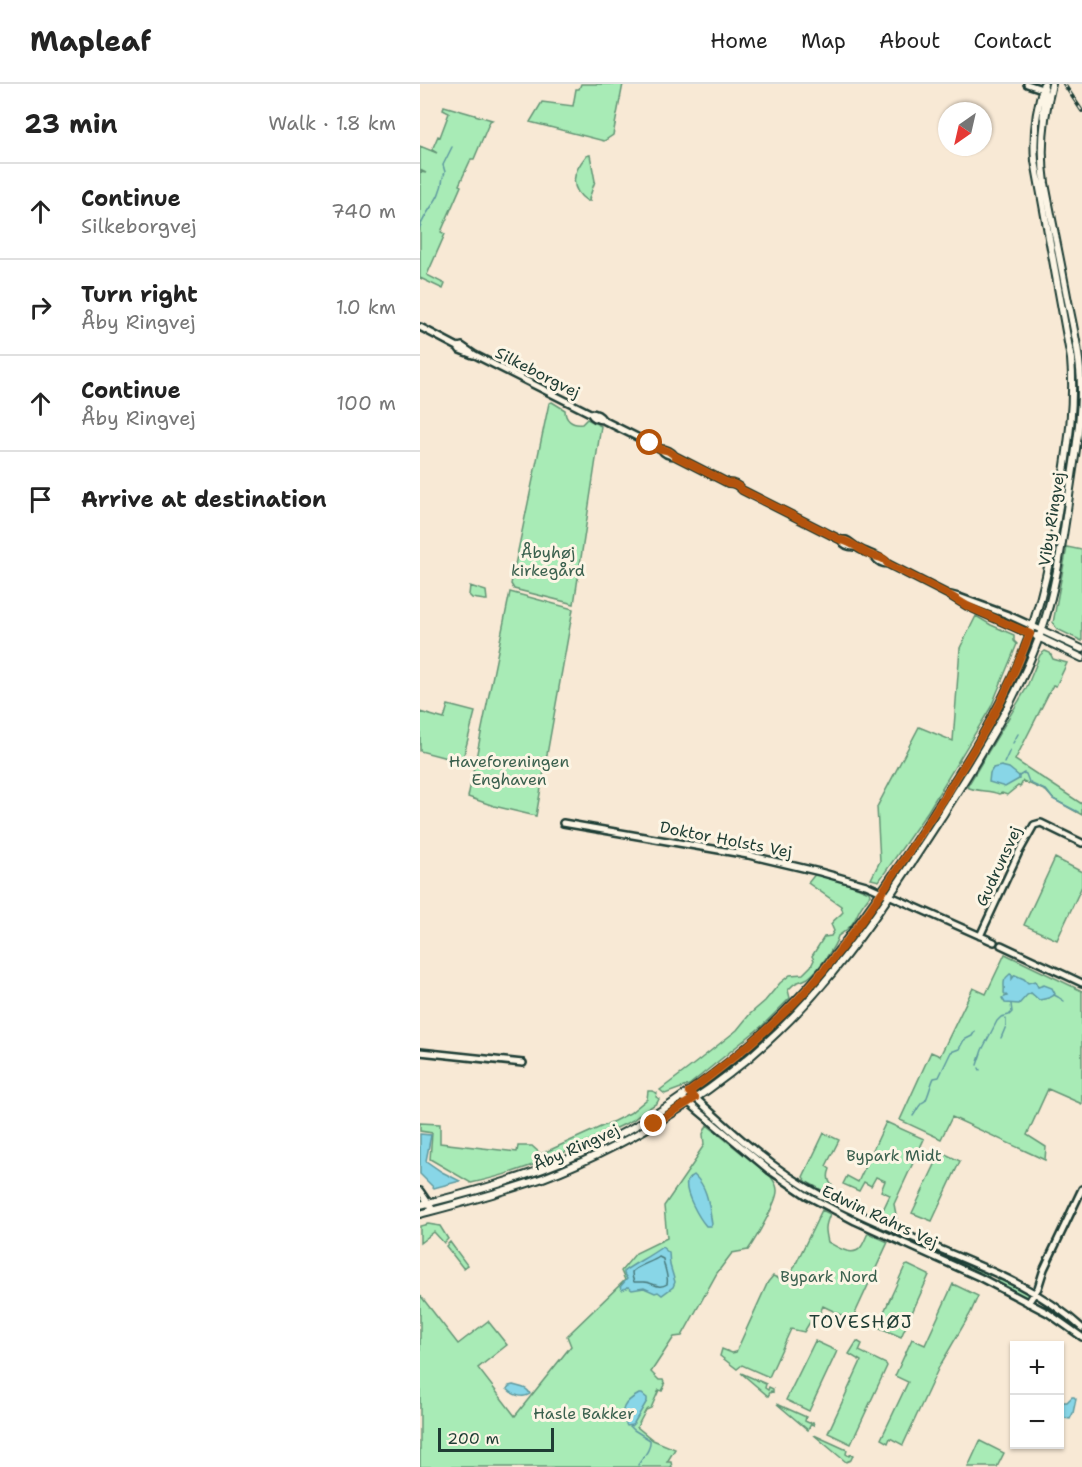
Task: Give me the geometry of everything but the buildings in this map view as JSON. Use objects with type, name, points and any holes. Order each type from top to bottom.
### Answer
[{"type":"main road","name":"Viby Ringvej","points":[[1039,638],[1061,550],[1077,440],[1081,387],[1074,333],[1042,160],[1043,127],[1052,84]]},
{"type":"main road","name":"Viby Ringvej","points":[[1032,626],[1053,541],[1068,446],[1072,402],[1069,345],[1035,161],[1035,126],[1043,86]]},
{"type":"main road","name":"Åby Ringvej","points":[[420,1205],[520,1177],[564,1161],[618,1135],[686,1095],[770,1026],[799,998],[838,952],[926,825],[976,746],[1010,682],[1032,626]]},
{"type":"main road","name":"Silkeborgvej","points":[[1041,630],[1082,649]]},
{"type":"main road","name":"Silkeborgvej","points":[[1030,634],[1082,658]]},
{"type":"main road","name":"Åby Ringvej","points":[[420,1214],[505,1191],[567,1168],[624,1141],[692,1100],[780,1029],[831,974],[933,830],[983,751],[1018,687],[1039,638]]},
{"type":"street","points":[[1027,84],[1043,86],[1052,84]]},
{"type":"street","points":[[1043,86],[1043,127]]},
{"type":"street","name":"Silkeborgvej","points":[[420,327],[458,346],[467,354],[475,355],[590,413],[592,417],[603,420],[661,449],[663,453],[675,456],[728,483],[737,490],[742,490],[841,540],[850,547],[885,560],[888,564],[967,606],[1030,634]]},
{"type":"street","name":"Silkeborgvej","points":[[949,595],[1041,630]]},
{"type":"street","name":"Doktor Holsts Vej","points":[[563,823],[774,861],[853,881],[882,891],[994,942]]},
{"type":"street","name":"Gudrunsvej","points":[[980,936],[1020,849],[1034,825],[1045,824],[1082,843]]},
{"type":"street","points":[[1001,945],[1082,983]]},
{"type":"street","points":[[420,1052],[523,1063]]},
{"type":"street","name":"Edwin Rahrs Vej","points":[[686,1095],[768,1161],[817,1193],[868,1218],[1002,1276],[1057,1308],[1081,1330]]},
{"type":"street","name":"Edwin Rahrs Vej","points":[[692,1100],[769,1170],[806,1195],[855,1221],[979,1277],[1081,1330]]},
{"type":"street","points":[[1028,1303],[1082,1189]]},
{"type":"street","points":[[420,1191],[433,1210]]},
{"type":"green space","points":[[581,84],[623,84],[613,135],[604,141],[530,122],[542,102],[573,106],[576,89],[579,89]]},
{"type":"green space","points":[[1044,97],[1038,137],[1039,172],[1037,137],[1039,113]]},
{"type":"green space","points":[[444,106],[492,120],[459,185],[461,186],[441,232],[445,234],[427,275],[445,284],[443,289],[420,278],[420,172],[426,173],[420,170],[420,146],[437,153],[432,150],[438,136],[440,137],[449,113],[443,110]]},
{"type":"green space","points":[[590,155],[595,181],[590,201],[587,201],[577,190],[574,179],[586,156]]},
{"type":"green space","points":[[1039,172],[1073,337],[1078,394],[1074,356]]},
{"type":"green space","name":"Åbyhøj kirkegård","points":[[552,402],[565,410],[566,417],[572,423],[582,424],[587,419],[601,426],[574,604],[514,589],[511,584],[549,403]]},
{"type":"green space","points":[[1075,411],[1077,411],[1074,438],[1059,544],[1052,582],[1042,619],[1053,573]]},
{"type":"green space","points":[[1067,547],[1082,550],[1082,641],[1057,629],[1053,623]]},
{"type":"green space","points":[[470,586],[486,591],[487,600],[472,598],[469,595]]},
{"type":"green space","name":"Haveforeningen Enghaven","points":[[510,592],[573,609],[536,816],[468,797]]},
{"type":"green space","points":[[976,616],[1014,635],[1014,641],[1017,644],[991,707],[928,811],[879,881],[871,879],[880,861],[877,807],[919,727],[953,741],[960,648]]},
{"type":"green space","points":[[1029,644],[1001,714],[935,822],[892,885],[950,792]]},
{"type":"green space","points":[[1045,651],[1050,653],[1053,659],[1067,663],[1056,686],[1053,685],[1015,760],[1082,804],[1082,815],[1053,799],[1046,791],[1023,781],[1020,787],[1018,786],[1007,795],[967,787],[1026,689],[1040,655]]},
{"type":"green space","points":[[448,705],[475,712],[462,762],[420,751],[420,712],[444,719]]},
{"type":"green space","points":[[1055,858],[1082,872],[1082,886],[1057,940],[1024,925]]},
{"type":"green space","points":[[816,873],[869,892],[870,895],[848,929],[838,936],[830,952],[816,970],[808,978],[796,983],[788,990],[790,998],[763,1025],[689,1085],[665,1094],[660,1090],[737,1030],[780,983],[790,975],[803,974],[811,966],[814,960],[812,956],[824,937],[831,936],[834,931],[831,924],[843,912],[841,906],[808,883]]},
{"type":"green space","points":[[878,901],[839,959],[804,1001],[775,1030],[740,1060],[698,1093],[745,1055],[801,999],[827,970]]},
{"type":"green space","points":[[1005,954],[1082,991],[1082,1104],[1048,1089],[1027,1135],[1046,1147],[1045,1160],[952,1117],[941,1139],[900,1120],[931,1052],[940,1056],[973,988],[986,994]]},
{"type":"green space","points":[[648,1091],[657,1093],[656,1097],[659,1099],[657,1103],[633,1120],[534,1165],[471,1183],[430,1159],[432,1133],[420,1131],[420,1123],[440,1124],[440,1143],[517,1152],[518,1146],[532,1146],[541,1154],[630,1113],[647,1099]]},
{"type":"green space","points":[[679,1102],[681,1105],[585,1157],[510,1186],[438,1206],[487,1192],[544,1171]]},
{"type":"green space","name":"Bypark Midt","points":[[886,1122],[924,1139],[894,1204],[897,1220],[881,1214],[890,1195],[881,1191],[885,1181],[876,1177],[871,1186],[864,1182],[859,1191],[843,1184],[847,1176],[858,1182]]},
{"type":"green space","name":"Hasle Bakker","points":[[707,1125],[771,1177],[777,1190],[761,1230],[748,1250],[732,1253],[717,1273],[682,1336],[674,1337],[651,1372],[659,1380],[663,1380],[665,1385],[662,1391],[659,1390],[651,1408],[646,1410],[637,1427],[653,1440],[675,1449],[667,1462],[671,1462],[672,1467],[420,1467],[420,1295],[458,1344],[488,1321],[507,1345],[478,1368],[515,1416],[571,1346],[567,1336],[625,1280],[621,1271],[636,1253],[667,1238],[664,1206],[704,1145],[703,1134]]},
{"type":"green space","points":[[824,1133],[839,1140],[826,1166],[830,1169],[828,1177],[835,1188],[829,1194],[807,1182],[803,1177]]},
{"type":"green space","points":[[941,1152],[960,1161],[932,1221],[912,1213]]},
{"type":"green space","points":[[799,1188],[814,1196],[907,1238],[905,1242],[844,1214]]},
{"type":"green space","name":"Bypark Nord","points":[[822,1210],[830,1214],[826,1228],[828,1242],[840,1249],[849,1252],[858,1250],[868,1233],[888,1242],[852,1320],[823,1306],[817,1319],[813,1317],[804,1332],[791,1329],[769,1377],[742,1365],[737,1369],[720,1356],[722,1349],[732,1353],[736,1352],[768,1282],[773,1276],[787,1282]]},
{"type":"green space","points":[[428,1224],[440,1226],[448,1239],[444,1243],[434,1232],[420,1243],[420,1226]]},
{"type":"green space","points":[[450,1242],[467,1265],[463,1268],[446,1246]]},
{"type":"green space","points":[[918,1242],[990,1274],[987,1279],[916,1247]]},
{"type":"green space","points":[[908,1265],[929,1275],[901,1337],[878,1325],[905,1266]]},
{"type":"green space","points":[[999,1279],[1028,1293],[1025,1299],[997,1284]]},
{"type":"green space","points":[[953,1284],[978,1296],[939,1367],[903,1445],[890,1438],[888,1443],[881,1439],[908,1382],[895,1376],[912,1339],[925,1345]]},
{"type":"green space","points":[[815,1341],[837,1351],[809,1411],[786,1400]]},
{"type":"green space","points":[[857,1341],[862,1344],[859,1351],[887,1366],[851,1444],[828,1433],[861,1361],[849,1354]]},
{"type":"green space","points":[[741,1373],[766,1384],[765,1388],[773,1389],[773,1392],[771,1391],[768,1396]]},
{"type":"green space","points":[[777,1404],[806,1417],[805,1421],[813,1422],[814,1425],[811,1424],[808,1430]]},
{"type":"green space","points":[[814,1435],[847,1450],[846,1454],[853,1455],[851,1460],[846,1462]]},
{"type":"green space","points":[[980,1441],[1004,1453],[997,1467],[968,1467]]},
{"type":"water","points":[[1001,766],[1009,768],[1019,776],[1019,779],[1005,787],[989,782],[993,768]]},
{"type":"water","points":[[1010,974],[1012,979],[1015,975],[1028,983],[1035,981],[1038,987],[1044,985],[1052,988],[1055,994],[1039,1000],[1031,993],[1019,1004],[1005,1003],[1002,998],[1007,996],[1004,993],[1004,983]]},
{"type":"water","points":[[420,1134],[431,1135],[426,1161],[460,1181],[434,1188],[420,1174]]},
{"type":"water","points":[[694,1175],[702,1185],[707,1197],[711,1226],[706,1226],[703,1222],[688,1192],[687,1181]]},
{"type":"water","points":[[662,1247],[669,1253],[675,1282],[673,1287],[662,1295],[644,1288],[632,1290],[628,1287],[622,1290],[620,1287],[627,1279],[624,1271]]},
{"type":"water","points":[[513,1385],[525,1389],[530,1394],[518,1396],[512,1393],[507,1389]]},
{"type":"water","points":[[639,1394],[647,1398],[647,1401],[634,1423],[627,1426],[623,1415],[624,1407]]},
{"type":"water","points":[[1072,1397],[1076,1399],[1070,1419],[1064,1418],[1064,1402]]},
{"type":"waterway","points":[[444,175],[443,165],[452,147]]},
{"type":"waterway","points":[[420,227],[440,192],[443,177]]},
{"type":"waterway","points":[[1013,743],[1018,734]]},
{"type":"waterway","points":[[1004,763],[1010,750]]},
{"type":"waterway","points":[[1019,776],[1026,774],[1029,782],[1047,791],[1053,799],[1078,812]]},
{"type":"waterway","points":[[1054,995],[1064,1001]]},
{"type":"waterway","points":[[977,1065],[997,1021],[1012,1012],[1011,1004]]},
{"type":"waterway","points":[[1001,1038],[1006,1019]]},
{"type":"waterway","points":[[913,1116],[926,1099],[934,1078],[939,1077],[951,1052],[959,1049],[964,1040],[972,1036],[975,1031]]},
{"type":"waterway","points":[[630,1426],[650,1440],[648,1450],[638,1465]]},
{"type":"railway","points":[[1064,84],[1082,111]]},
{"type":"district","name":"TOVESHØJ","points":[[861,1322]]},
{"type":"route","points":[[650,443],[672,452],[675,456],[728,483],[739,486],[742,490],[841,540],[852,543],[854,547],[885,560],[888,564],[957,601],[1030,634],[1010,682],[976,746],[901,864],[825,969],[756,1040],[689,1092],[695,1098],[654,1124]]}]
